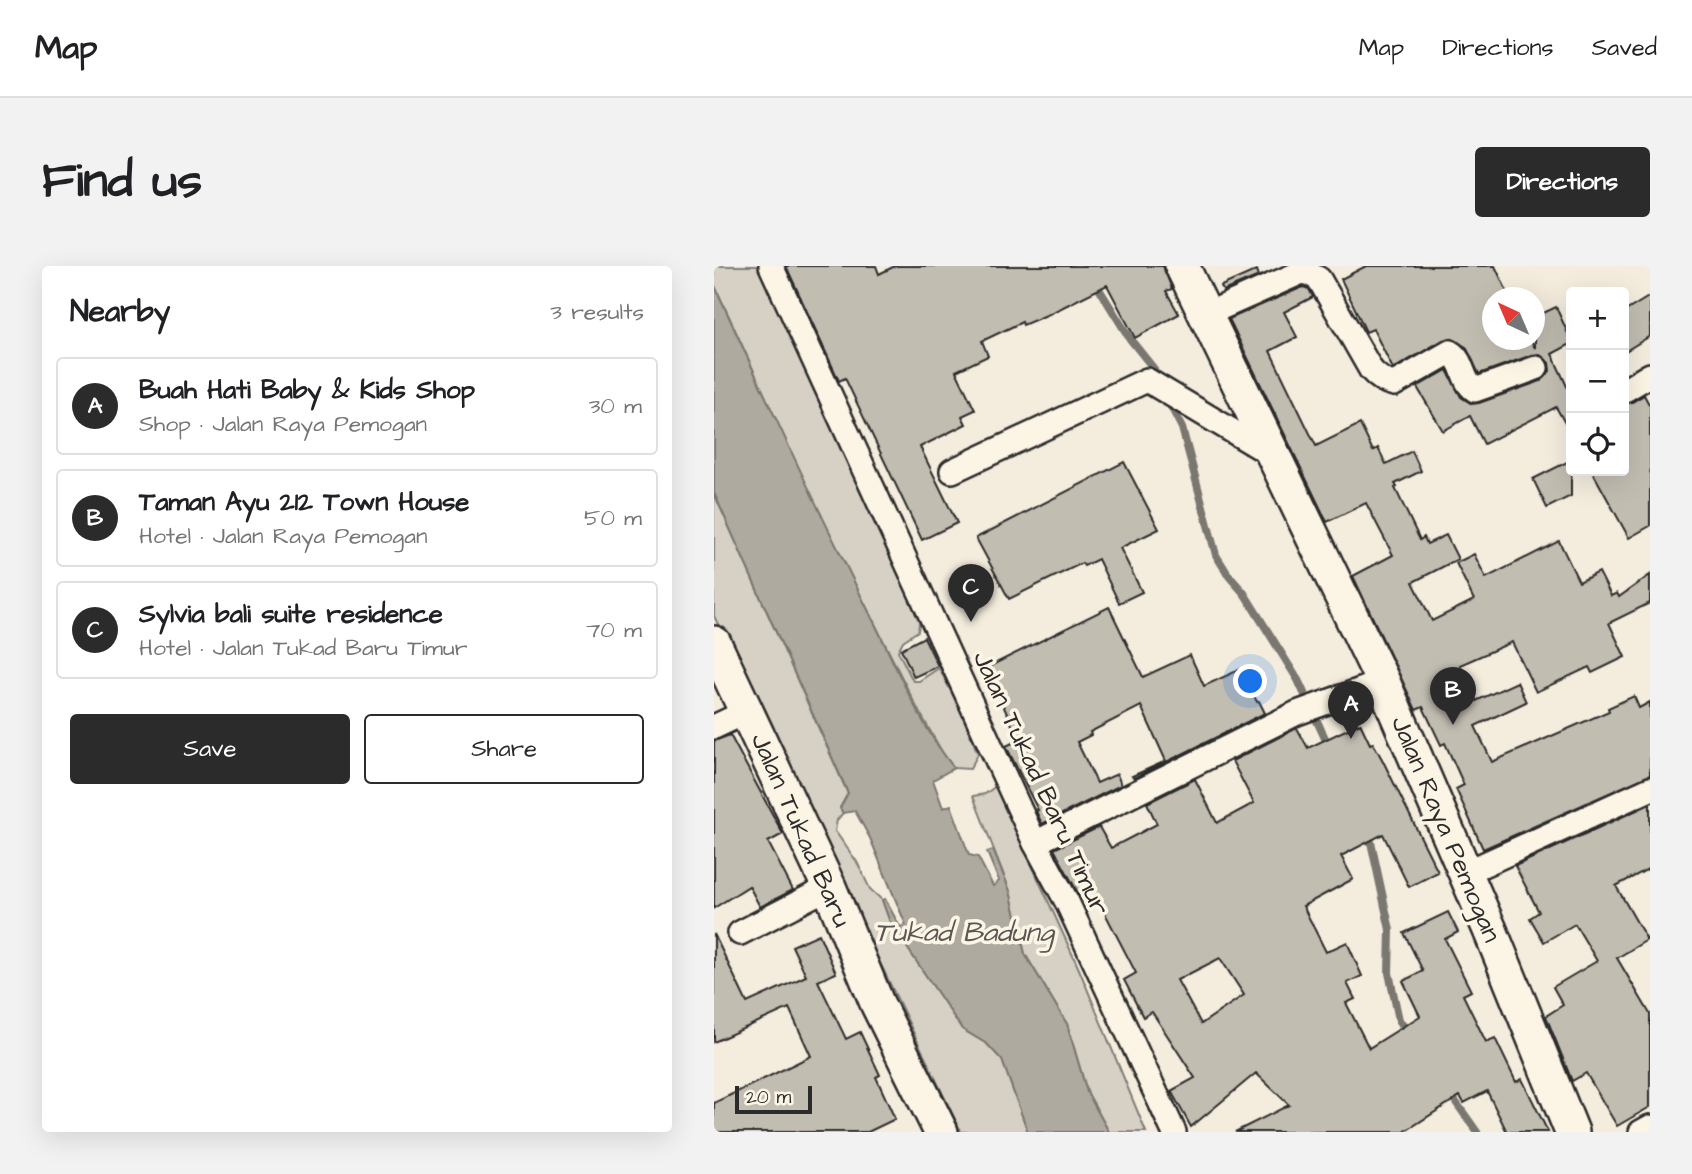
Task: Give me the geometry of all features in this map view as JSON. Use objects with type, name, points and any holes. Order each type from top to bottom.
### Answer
[{"type":"street","name":"Jalan Tukad Baru Timur","points":[[771,266],[1035,843],[1068,902],[1174,1132]]},
{"type":"street","name":"Jalan Raya Pemogan","points":[[1182,266],[1383,682],[1572,1132]]},
{"type":"street","points":[[1207,314],[1304,271],[1319,279],[1371,370],[1380,379],[1394,384],[1450,352],[1459,358],[1467,384],[1475,390],[1536,368]]},
{"type":"street","points":[[1629,388],[1650,375]]},
{"type":"street","points":[[952,471],[1147,380],[1275,457]]},
{"type":"street","name":"Jalan Tukad Baru","points":[[716,652],[748,711],[829,887],[877,1003],[941,1132]]},
{"type":"street","points":[[1035,843],[1297,713],[1383,682]]},
{"type":"street","points":[[714,727],[748,711]]},
{"type":"street","points":[[1465,873],[1650,789]]},
{"type":"street","points":[[740,933],[829,887]]},
{"type":"street","points":[[1641,1132],[1650,1127]]},
{"type":"shaded area","points":[[714,266],[760,266],[920,615],[918,631],[903,641],[898,651],[913,681],[919,681],[939,668],[959,707],[978,754],[970,769],[954,768],[914,702],[812,498],[714,284]]},
{"type":"shaded area","points":[[714,493],[848,794],[840,808],[843,813],[837,820],[835,831],[857,862],[870,889],[882,900],[890,922],[962,1029],[987,1044],[1002,1060],[1028,1132],[961,1132],[714,616]]},
{"type":"shaded area","points":[[996,786],[1079,969],[1146,1132],[1109,1132],[1087,1092],[1067,1024],[1025,954],[1010,891],[973,796],[985,794]]},
{"type":"water","name":"Tukad Badung","points":[[714,284],[909,695],[941,751],[954,768],[933,780],[943,808],[951,805],[969,855],[978,857],[993,886],[999,881],[987,852],[993,850],[1010,891],[1025,954],[1067,1024],[1087,1092],[1109,1132],[1028,1132],[1002,1060],[987,1044],[962,1029],[890,922],[882,900],[885,899],[900,927],[906,925],[870,838],[855,811],[843,813],[840,808],[848,793],[714,493]]},
{"type":"building","points":[[786,266],[876,266],[879,274],[895,266],[1163,266],[1172,289],[1166,291],[1179,314],[1135,338],[1107,285],[1049,314],[1023,325],[1022,322],[982,341],[988,356],[956,371],[975,410],[962,416],[966,424],[920,447],[957,523],[922,540],[845,378],[839,381]]},
{"type":"building","points":[[1366,266],[1495,266],[1505,287],[1482,287],[1482,350],[1545,350],[1545,312],[1556,307],[1566,329],[1566,347],[1552,354],[1566,384],[1566,425],[1556,407],[1484,444],[1470,416],[1443,431],[1417,387],[1447,370],[1461,397],[1472,404],[1479,403],[1541,381],[1550,371],[1549,363],[1539,354],[1532,355],[1479,374],[1466,347],[1450,338],[1393,369],[1373,329],[1366,332],[1341,279]]},
{"type":"building","points":[[1257,270],[1259,276],[1223,291],[1221,286]]},
{"type":"building","points":[[1303,287],[1309,289],[1313,297],[1284,312],[1297,337],[1270,351],[1316,446],[1360,424],[1373,451],[1378,448],[1386,464],[1412,451],[1421,471],[1395,484],[1395,488],[1420,540],[1424,537],[1427,544],[1446,535],[1458,559],[1413,582],[1432,621],[1474,600],[1456,563],[1474,554],[1486,578],[1559,541],[1579,582],[1599,572],[1611,596],[1617,593],[1619,597],[1650,575],[1650,603],[1609,623],[1625,657],[1592,673],[1589,667],[1536,692],[1512,642],[1460,665],[1476,701],[1517,682],[1526,702],[1475,726],[1492,762],[1609,711],[1608,708],[1634,696],[1639,708],[1650,702],[1650,775],[1483,849],[1456,789],[1464,785],[1445,743],[1441,745],[1423,707],[1416,710],[1353,576],[1393,555],[1366,503],[1327,522],[1229,319]]},
{"type":"building","points":[[1650,296],[1650,336],[1629,349],[1629,309]]},
{"type":"building","points":[[1644,395],[1650,406],[1650,526],[1629,538],[1595,476],[1629,476],[1629,403]]},
{"type":"building","points":[[1124,462],[1159,529],[1120,548],[1142,592],[1119,603],[1098,559],[1084,566],[1082,563],[1009,599],[976,538]]},
{"type":"building","points":[[1566,462],[1566,476],[1571,476],[1571,496],[1547,508],[1533,479]]},
{"type":"building","points":[[1109,607],[1143,677],[1190,655],[1204,686],[1241,669],[1265,713],[1134,778],[1132,776],[1166,761],[1141,706],[1090,732],[1091,735],[1077,742],[1097,783],[1117,774],[1121,785],[1042,824],[1036,811],[1038,810],[1006,746],[1019,740],[986,668]]},
{"type":"building","points":[[924,637],[938,666],[914,677],[901,649]]},
{"type":"building","points":[[1360,723],[1370,744],[1373,743],[1382,759],[1438,872],[1409,887],[1383,834],[1341,856],[1353,879],[1303,906],[1326,952],[1347,942],[1362,976],[1347,983],[1355,999],[1346,1003],[1369,1048],[1420,1016],[1403,981],[1423,971],[1404,933],[1448,912],[1458,932],[1445,939],[1471,991],[1463,995],[1486,1042],[1495,1038],[1516,1082],[1522,1079],[1548,1132],[1507,1132],[1487,1091],[1464,1103],[1460,1096],[1404,1132],[1235,1132],[1289,1105],[1256,1073],[1191,1127],[1171,1091],[1195,1078],[1152,1012],[1143,1017],[1124,980],[1136,973],[1092,888],[1079,895],[1054,849],[1099,827],[1111,848],[1157,824],[1147,803],[1195,779],[1217,823],[1254,803],[1232,761],[1297,728],[1308,748]],"holes":[[[1220,958],[1244,995],[1201,1024],[1177,980]]]},
{"type":"building","points":[[730,735],[783,834],[768,842],[793,890],[760,907],[749,886],[714,908],[714,741]]},
{"type":"building","points":[[1650,804],[1650,868],[1616,886],[1647,940],[1617,958],[1650,1014],[1650,1107],[1617,1126],[1586,1073],[1572,1081],[1546,1016],[1563,1005],[1553,987],[1597,961],[1575,924],[1544,942],[1530,918],[1539,912],[1515,866]]},
{"type":"building","points":[[714,934],[747,1003],[806,976],[792,946],[819,934],[836,973],[818,981],[846,1039],[860,1032],[880,1075],[876,1077],[895,1119],[868,1132],[714,1132],[714,1103],[811,1056],[789,1008],[714,1042]]},
{"type":"waterway","points":[[1085,266],[1130,339],[1154,369],[1159,381]]},
{"type":"waterway","points":[[1167,399],[1182,428],[1216,555],[1244,593],[1298,680],[1330,749]]},
{"type":"waterway","points":[[1369,833],[1390,930],[1389,973],[1399,1020],[1409,1034]]},
{"type":"waterway","points":[[1448,1091],[1477,1132]]},
{"type":"place","name":"Sylvia bali suite residence","points":[[971,622]]},
{"type":"place","name":"Taman Ayu 212 Town House","points":[[1453,725]]},
{"type":"place","name":"Buah Hati Baby & Kids Shop","points":[[1351,739]]}]
